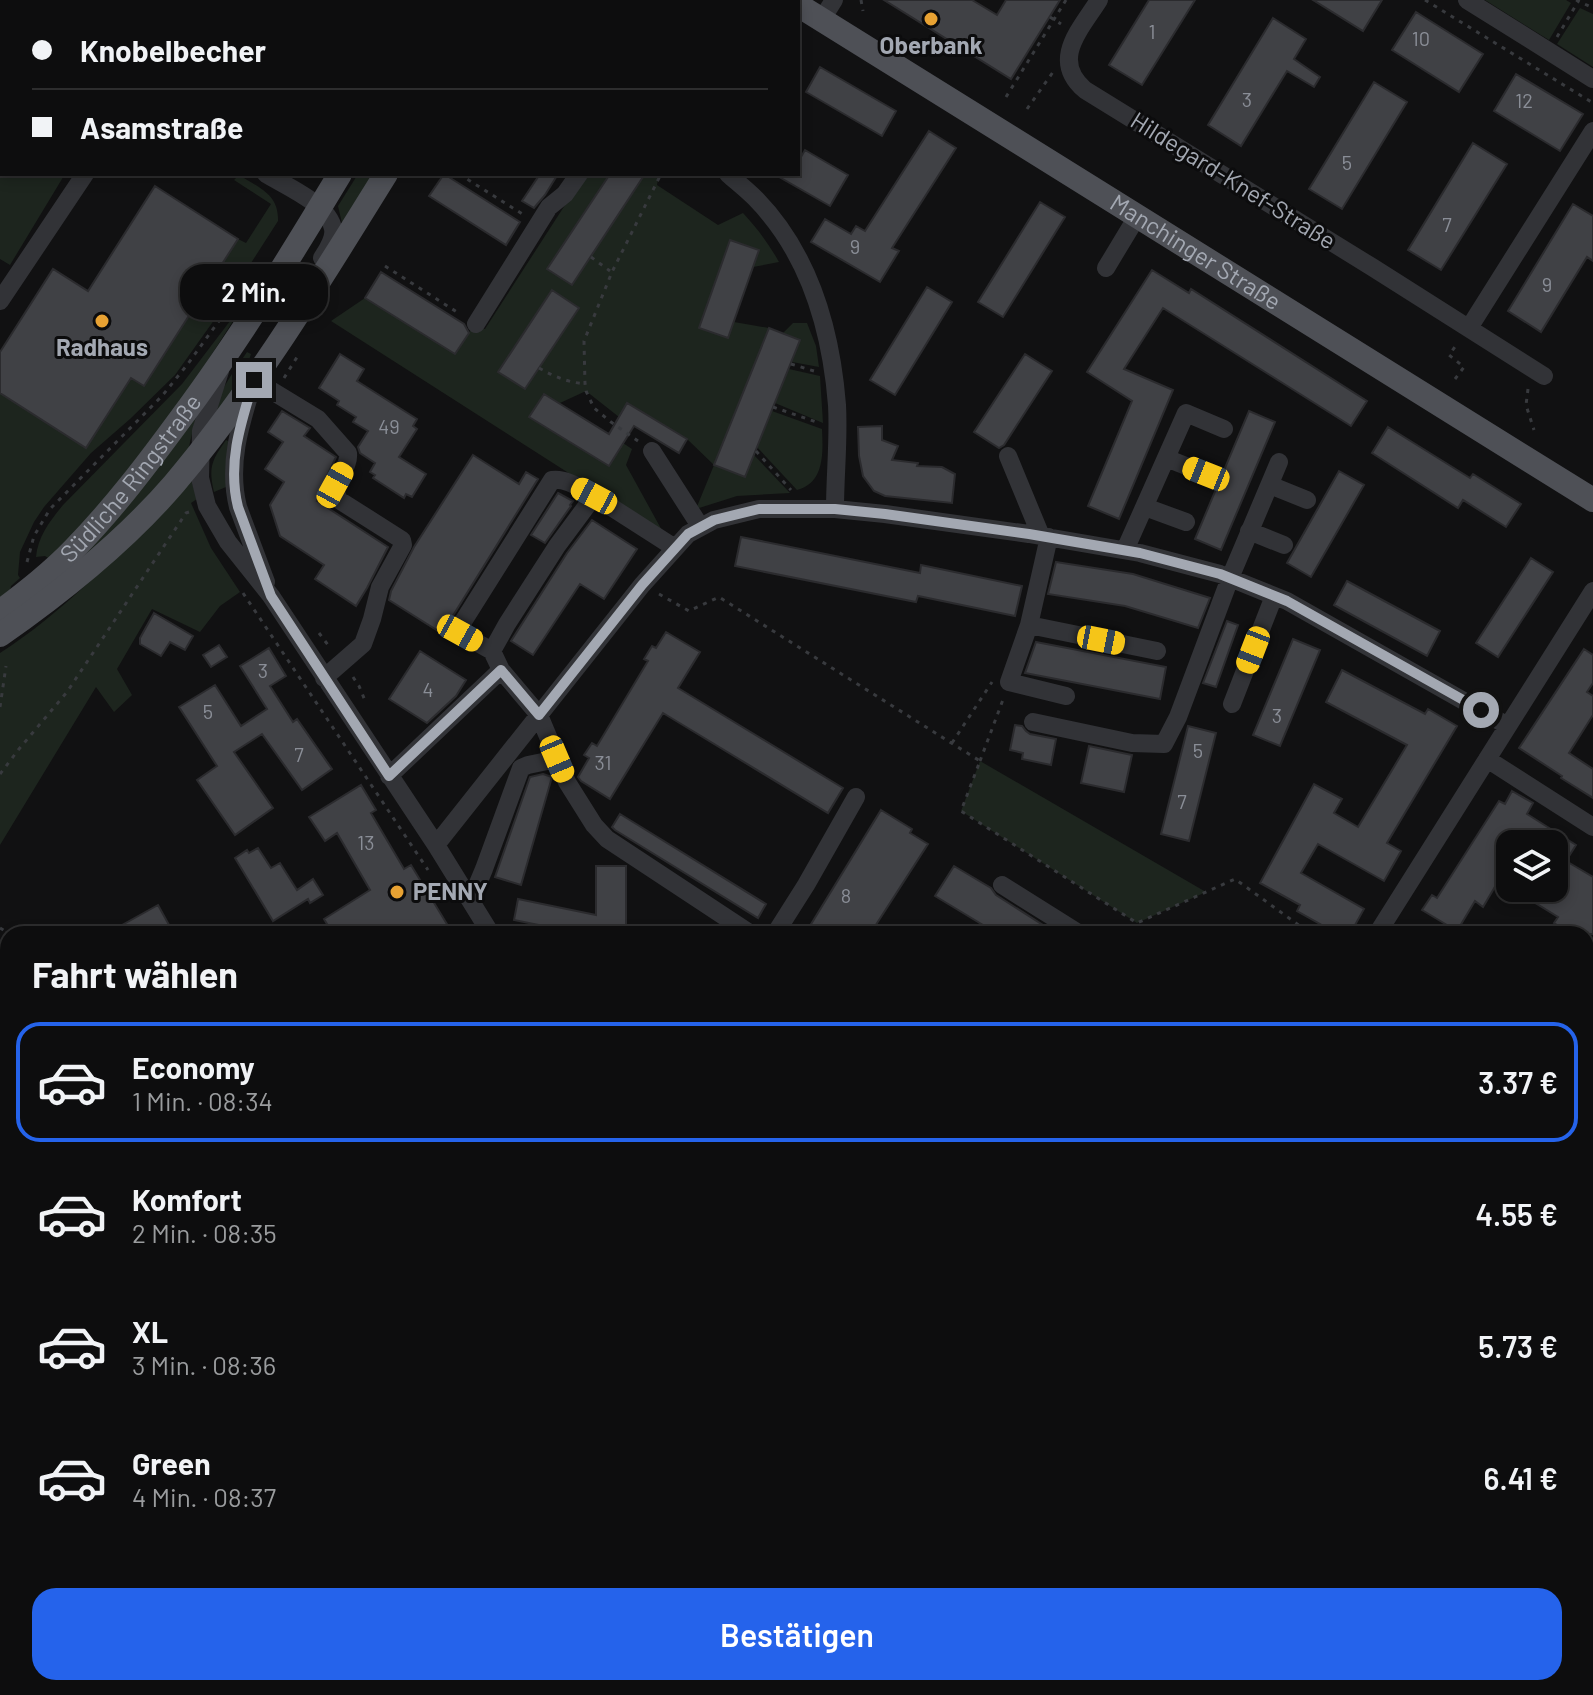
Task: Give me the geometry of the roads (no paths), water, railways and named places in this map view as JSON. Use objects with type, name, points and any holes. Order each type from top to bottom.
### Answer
[{"type":"main road","name":"Manchinger Straße","points":[[800,3],[828,10],[1138,215],[1593,500]]},
{"type":"main road","name":"Südliche Ringstraße","points":[[0,612],[63,560],[114,506],[223,361],[339,176]]},
{"type":"main road","name":"Südliche Ringstraße","points":[[0,635],[92,565],[156,503],[200,452],[308,300],[385,176]]},
{"type":"street","name":"Hildegard-Knef-Straße","points":[[1099,0],[1071,45],[1068,58],[1074,81],[1540,374]]},
{"type":"street","points":[[1467,0],[1593,79]]},
{"type":"street","points":[[1469,328],[1593,131]]},
{"type":"street","points":[[0,301],[84,176]]},
{"type":"street","points":[[269,176],[320,207]]},
{"type":"street","points":[[476,324],[549,207],[565,194],[578,176]]},
{"type":"street","points":[[730,176],[756,199],[788,239],[815,291],[830,344],[837,407],[835,509]]},
{"type":"street","name":"Südliche Ringstraße","points":[[308,300],[313,274],[330,246],[334,231],[320,207]]},
{"type":"street","points":[[1106,268],[1138,215]]},
{"type":"street","points":[[223,361],[201,431],[200,478],[207,506],[228,542],[271,596],[486,926]]},
{"type":"street","points":[[271,596],[235,495],[238,434],[254,380],[318,419],[348,453],[349,460],[335,485],[339,500],[402,540],[403,545],[380,587],[363,644],[324,678]]},
{"type":"street","points":[[1125,550],[1186,413],[1224,429]]},
{"type":"street","points":[[652,451],[700,526]]},
{"type":"street","points":[[1008,456],[1045,536],[1029,625],[1009,682],[1066,696]]},
{"type":"street","points":[[1166,458],[1206,474]]},
{"type":"street","points":[[1033,722],[1132,743],[1164,744],[1178,717],[1230,578],[1279,462]]},
{"type":"street","points":[[675,548],[594,496],[559,479],[552,480],[459,628],[460,633],[492,651],[501,670],[539,715],[567,782],[594,825],[607,839],[739,926]]},
{"type":"street","points":[[1270,485],[1307,500]]},
{"type":"street","points":[[492,651],[557,546],[594,496]]},
{"type":"street","points":[[1145,507],[1186,522]]},
{"type":"street","points":[[436,845],[642,585],[688,534],[714,520],[759,509],[835,509],[885,514],[1045,536],[1125,550],[1207,570],[1287,601],[1508,726]]},
{"type":"street","points":[[1249,531],[1284,545]]},
{"type":"street","points":[[1382,926],[1593,591]]},
{"type":"street","points":[[1232,704],[1274,596]]},
{"type":"street","points":[[1029,625],[1157,651]]},
{"type":"street","points":[[389,776],[501,670]]},
{"type":"street","points":[[471,900],[521,768],[557,759]]},
{"type":"street","points":[[1487,759],[1593,827]]},
{"type":"street","points":[[780,926],[856,797]]},
{"type":"street","points":[[1002,885],[1067,926]]},
{"type":"place","name":"Oberbank","points":[[931,19]]},
{"type":"place","name":"Radhaus","points":[[102,321]]},
{"type":"place","name":"PENNY","points":[[397,892]]}]
